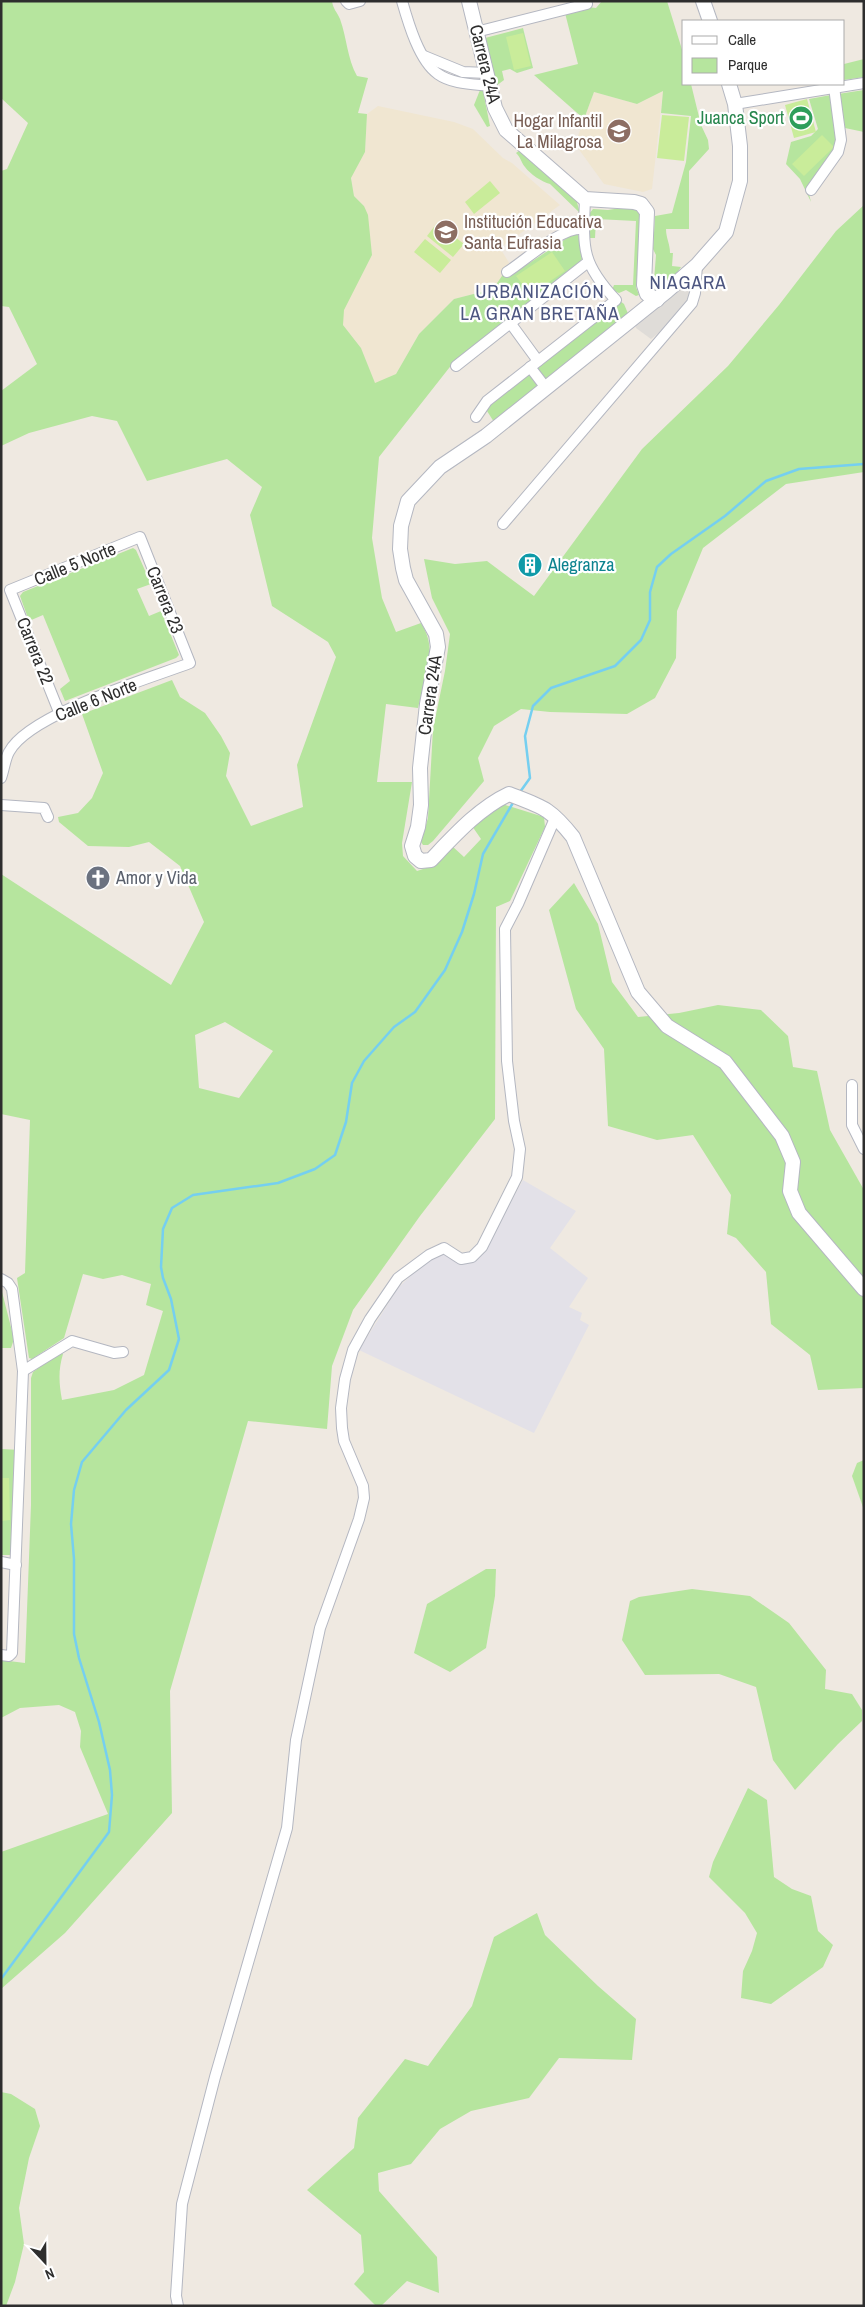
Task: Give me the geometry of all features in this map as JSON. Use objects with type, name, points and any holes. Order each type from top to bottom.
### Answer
[{"type":"street","points":[[347,3],[360,1]]},
{"type":"street","points":[[402,1],[410,29],[424,56],[463,72],[488,79]]},
{"type":"street","name":"Carrera 24A","points":[[469,1],[495,108],[506,130],[585,199]]},
{"type":"street","points":[[703,1],[710,20]]},
{"type":"street","points":[[476,32],[586,3]]},
{"type":"street","points":[[734,104],[864,83]]},
{"type":"street","name":"Carrera 24A","points":[[556,816],[542,806],[509,794],[488,806],[431,860],[421,861],[415,856],[412,846],[422,805],[420,768],[427,704],[438,647],[436,634],[406,580],[400,549],[401,526],[408,501],[432,474],[486,436],[657,300],[697,265],[726,232],[734,209],[740,182],[740,146],[729,85]]},
{"type":"street","points":[[811,190],[838,152],[842,140],[834,87]]},
{"type":"street","points":[[476,417],[487,401],[616,300],[600,283],[588,262],[585,250],[584,229],[585,199],[634,202],[641,204],[648,212],[644,285],[647,294],[657,300]]},
{"type":"street","points":[[507,272],[562,234],[578,228],[584,229]]},
{"type":"street","points":[[456,366],[588,262]]},
{"type":"street","points":[[503,524],[692,303],[695,293],[697,265]]},
{"type":"street","points":[[511,324],[546,388]]},
{"type":"street","name":"Calle 5 Norte","points":[[10,590],[140,537]]},
{"type":"street","name":"Carrera 23","points":[[140,537],[190,663]]},
{"type":"street","name":"Carrera 22","points":[[10,590],[60,712]]},
{"type":"street","name":"Calle 6 Norte","points":[[1,778],[9,752],[22,736],[60,712],[190,663]]},
{"type":"street","points":[[1,805],[44,808],[48,817]]},
{"type":"street","points":[[178,2306],[176,2296],[182,2204],[215,2077],[287,1828],[296,1740],[320,1628],[359,1519],[364,1498],[363,1486],[344,1441],[342,1428],[341,1408],[353,1350],[370,1319],[398,1278],[429,1255],[444,1248],[462,1259],[472,1257],[482,1247],[518,1176],[520,1149],[514,1121],[507,1061],[505,929],[518,904],[556,816],[573,837],[638,992],[667,1026],[725,1062],[782,1136],[793,1162],[790,1192],[799,1213],[864,1289]]},
{"type":"street","points":[[852,1085],[852,1125],[864,1149]]},
{"type":"street","points":[[1,1279],[8,1282],[12,1289],[23,1371],[12,1653],[9,1656],[1,1655]]},
{"type":"street","points":[[23,1371],[72,1341],[114,1353],[123,1352]]},
{"type":"street","points":[[1,1562],[16,1565]]},
{"type":"shaded area","name":"Hogar Infantil La Milagrosa","points":[[663,91],[652,189],[643,192],[604,184],[575,144],[594,92],[637,104]]},
{"type":"shaded area","name":"Institución Educativa Santa Eufrasia","points":[[378,106],[454,122],[473,129],[503,158],[512,163],[560,205],[500,248],[511,266],[493,289],[454,299],[419,334],[396,374],[375,384],[361,348],[343,325],[343,310],[372,255],[364,206],[354,196],[351,177],[365,152],[367,114]]},
{"type":"shaded area","points":[[684,286],[689,289],[689,297],[661,331],[651,339],[636,328],[635,324],[677,289]]},
{"type":"shaded area","points":[[523,1180],[576,1211],[550,1248],[588,1278],[569,1307],[582,1313],[580,1320],[589,1325],[534,1433],[359,1350],[398,1288],[428,1259],[443,1254],[465,1264],[480,1256]]},
{"type":"green space","points":[[1,1],[332,1],[340,19],[349,55],[357,76],[368,78],[358,113],[367,114],[365,152],[351,178],[354,196],[364,206],[368,215],[372,255],[344,310],[343,325],[361,348],[375,383],[396,374],[419,334],[454,299],[493,289],[504,273],[507,278],[576,232],[578,233],[582,259],[576,268],[453,363],[379,457],[372,538],[382,598],[396,632],[421,623],[426,633],[430,654],[427,675],[418,708],[386,704],[377,782],[412,782],[402,843],[403,856],[417,871],[432,866],[452,846],[464,857],[481,839],[472,826],[502,804],[544,817],[545,827],[510,901],[496,907],[495,1119],[420,1216],[353,1310],[332,1366],[327,1429],[248,1421],[170,1691],[172,1813],[65,1933],[1,1989],[1,1852],[108,1814],[80,1747],[81,1731],[75,1712],[59,1705],[20,1708],[1,1718],[1,1660],[25,1663],[31,1505],[31,1378],[33,1372],[60,1352],[63,1354],[60,1366],[62,1400],[114,1390],[144,1375],[163,1311],[146,1305],[151,1284],[122,1275],[103,1279],[83,1274],[64,1338],[32,1359],[29,1358],[17,1278],[25,1273],[30,1120],[1,1114],[1,874],[171,985],[204,922],[180,866],[149,842],[129,847],[88,846],[59,822],[58,817],[78,813],[92,798],[103,773],[82,714],[172,680],[180,697],[205,713],[221,736],[230,753],[226,776],[251,826],[303,807],[297,765],[336,657],[328,642],[272,606],[250,515],[262,487],[227,459],[147,481],[117,421],[92,416],[29,433],[1,446],[1,391],[37,364],[9,307],[1,306],[1,171],[7,169],[28,123],[1,98]],"holes":[[[225,1022],[273,1051],[239,1098],[199,1088],[195,1035]]]},
{"type":"green space","points":[[602,1],[667,1],[682,50],[682,85],[691,85],[701,125],[708,140],[709,149],[689,171],[689,229],[666,229],[670,253],[673,253],[672,266],[681,267],[677,273],[661,285],[656,285],[654,280],[656,255],[653,249],[655,216],[672,213],[686,162],[691,116],[661,113],[663,91],[637,104],[594,92],[584,119],[534,75],[578,64],[565,13],[588,7],[596,8]]},
{"type":"green space","points":[[523,28],[533,68],[517,73],[510,69],[502,71],[504,80],[496,86],[485,38]]},
{"type":"green space","points":[[523,33],[531,66],[514,70],[506,37]]},
{"type":"green space","points":[[864,59],[864,77],[845,80],[845,64]]},
{"type":"green space","points":[[480,90],[483,91],[490,126],[487,127],[474,105]]},
{"type":"green space","points":[[864,90],[864,132],[845,128],[838,94]]},
{"type":"green space","points":[[831,95],[837,141],[833,151],[808,190],[811,202],[800,179],[786,164],[791,142],[811,136],[818,129],[809,99]]},
{"type":"green space","name":"Juanca Sport","points":[[807,99],[816,132],[794,138],[785,105]]},
{"type":"green space","points":[[662,115],[689,117],[684,161],[657,158]]},
{"type":"green space","points":[[822,135],[834,147],[804,176],[792,164]]},
{"type":"green space","points":[[520,150],[576,199],[580,213],[550,184],[540,180],[527,170],[516,153]]},
{"type":"green space","points":[[490,181],[500,193],[474,214],[465,202]]},
{"type":"green space","points":[[864,205],[864,472],[786,484],[703,548],[677,611],[676,658],[655,698],[627,714],[550,712],[521,709],[494,726],[478,758],[484,781],[433,841],[428,845],[423,845],[421,842],[428,818],[433,729],[445,671],[450,634],[432,598],[424,559],[455,564],[487,561],[534,596],[642,449],[728,366],[779,305],[836,231]]},
{"type":"green space","points":[[632,206],[640,208],[642,216],[636,287],[639,295],[636,296],[626,290],[619,293],[612,290],[614,285],[633,285],[636,221],[596,219],[595,238],[589,238],[589,214],[593,209],[608,210]]},
{"type":"green space","points":[[437,223],[464,244],[453,257],[427,236]]},
{"type":"green space","points":[[425,239],[451,260],[440,273],[414,252]]},
{"type":"green space","points":[[552,252],[565,271],[530,295],[516,276]]},
{"type":"green space","points":[[620,301],[624,304],[629,316],[548,380],[542,377],[538,371],[538,366]]},
{"type":"green space","points":[[530,373],[537,382],[536,389],[494,422],[487,411],[490,403]]},
{"type":"green space","points":[[133,548],[136,550],[151,584],[137,589],[149,616],[161,611],[179,655],[176,658],[65,701],[60,689],[70,681],[43,615],[29,621],[20,596],[23,592]]},
{"type":"green space","points":[[574,883],[598,924],[612,982],[638,1017],[679,1013],[718,1005],[761,1010],[788,1036],[793,1067],[817,1071],[830,1130],[864,1190],[864,1388],[818,1390],[810,1355],[771,1324],[766,1272],[736,1238],[727,1234],[731,1195],[693,1135],[657,1140],[608,1126],[604,1049],[576,1009],[549,910]]},
{"type":"green space","points":[[1,1288],[14,1339],[11,1348],[1,1348]]},
{"type":"green space","points":[[1,1449],[21,1450],[21,1551],[10,1555],[1,1555]]},
{"type":"green space","points":[[864,1460],[864,1510],[852,1476],[857,1463]]},
{"type":"green space","points":[[1,1478],[9,1478],[10,1520],[1,1521]]},
{"type":"green space","points":[[486,1569],[496,1569],[495,1596],[486,1648],[450,1672],[414,1653],[427,1604]]},
{"type":"green space","points":[[692,1589],[750,1596],[789,1623],[826,1670],[825,1689],[852,1694],[862,1710],[862,1721],[795,1790],[773,1760],[756,1687],[719,1674],[645,1675],[622,1640],[630,1601],[639,1597]]},
{"type":"green space","points":[[748,1788],[767,1800],[774,1877],[792,1889],[811,1896],[818,1931],[833,1945],[823,1967],[771,2004],[741,1998],[743,1971],[752,1951],[757,1933],[745,1913],[709,1877],[713,1862]]},
{"type":"green space","points":[[537,1913],[545,1935],[598,1986],[636,2019],[632,2060],[559,2058],[529,2098],[471,2111],[440,2129],[411,2164],[378,2173],[379,2191],[437,2257],[439,2293],[407,2281],[381,2306],[376,2306],[354,2284],[364,2272],[361,2235],[307,2190],[354,2148],[358,2118],[405,2059],[428,2066],[472,2006],[494,1937]]},
{"type":"green space","points":[[1,2092],[11,2094],[35,2109],[40,2126],[29,2158],[19,2208],[24,2244],[15,2282],[6,2306],[1,2306]]},
{"type":"waterway","points":[[520,792],[530,778],[525,736],[533,706],[551,688],[615,666],[641,640],[650,620],[650,592],[657,567],[671,554],[725,516],[766,481],[799,469],[864,464]]},
{"type":"waterway","points":[[1,1979],[109,1832],[112,1795],[110,1770],[99,1722],[79,1658],[74,1634],[74,1559],[71,1524],[74,1490],[82,1462],[126,1410],[169,1370],[179,1339],[171,1299],[161,1267],[163,1229],[172,1208],[193,1195],[278,1183],[315,1169],[335,1155],[346,1122],[352,1083],[364,1061],[394,1027],[415,1012],[445,970],[462,932],[474,894],[483,854],[514,801]]},
{"type":"place","name":"Juanca Sport","points":[[801,118]]},
{"type":"place","name":"Hogar Infantil La Milagrosa","points":[[619,131]]},
{"type":"place","name":"Institución Educativa Santa Eufrasia","points":[[446,232]]},
{"type":"place","name":"Alegranza","points":[[530,565]]},
{"type":"place","name":"Amor y Vida","points":[[98,878]]},
{"type":"district","name":"NIAGARA","points":[[688,282]]},
{"type":"district","name":"URBANIZACIÓN LA GRAN BRETAÑA","points":[[540,302]]}]
